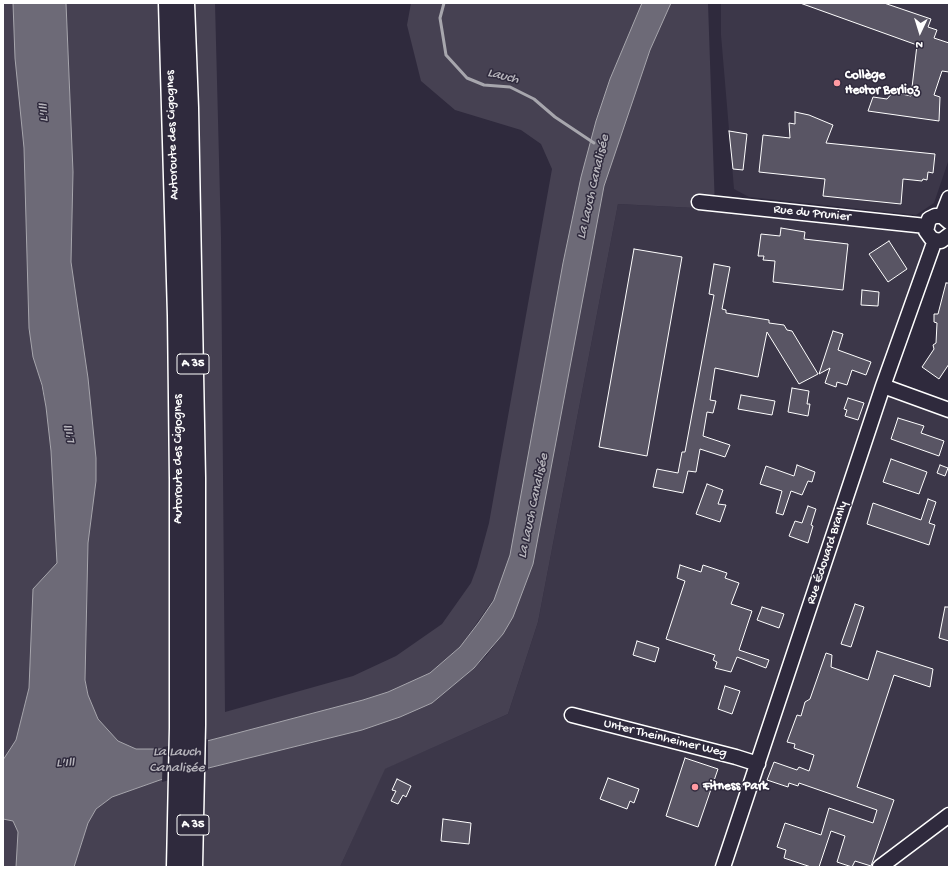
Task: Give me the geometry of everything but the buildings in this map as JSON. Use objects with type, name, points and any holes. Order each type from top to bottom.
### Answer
[{"type":"highway","name":"Autoroute des Cigognes","points":[[169,3],[178,316],[179,674],[171,688],[182,727]]},
{"type":"highway","name":"Autoroute des Cigognes","points":[[177,867],[193,316],[184,3]]},
{"type":"highway","name":"Autoroute des Cigognes","points":[[180,786],[192,867]]},
{"type":"highway","points":[[163,867],[180,786]]},
{"type":"street","points":[[949,198],[946,219],[935,216],[929,219],[926,226],[927,235],[935,240],[941,241],[949,235]]},
{"type":"street","name":"Rue du Prunier","points":[[699,202],[926,226]]},
{"type":"street","name":"Rue Édouard Branly","points":[[723,867],[883,386],[935,240]]},
{"type":"street","points":[[883,386],[949,410]]},
{"type":"street","name":"Unter Theinheimer Weg","points":[[572,715],[758,764]]},
{"type":"street","points":[[880,867],[949,815]]},
{"type":"shaded area","points":[[3,3],[13,3],[15,58],[24,148],[29,328],[46,407],[51,451],[57,563],[33,589],[29,688],[16,740],[3,760]]},
{"type":"shaded area","points":[[66,3],[215,3],[221,237],[225,712],[353,676],[396,656],[442,624],[471,583],[489,523],[552,169],[541,144],[521,130],[455,110],[421,81],[407,25],[411,3],[708,3],[715,209],[618,204],[538,622],[508,714],[385,769],[340,867],[74,867],[88,823],[96,809],[112,797],[160,780],[362,730],[432,703],[486,656],[503,634],[512,617],[493,600],[460,647],[430,673],[388,692],[363,700],[207,741],[162,749],[136,749],[118,741],[98,719],[88,695],[85,680],[88,543],[96,481],[96,458],[88,378],[71,262],[73,172]]},
{"type":"shaded area","name":"Collège Hector Berlioz","points":[[721,3],[949,3],[949,159],[934,203],[916,215],[749,197],[734,189],[721,35]]},
{"type":"shaded area","points":[[618,204],[715,209],[936,230],[878,393],[949,418],[949,867],[340,867],[384,769],[508,714],[538,622]]},
{"type":"shaded area","points":[[3,767],[9,819],[13,821],[18,832],[16,867],[3,867]]},
{"type":"water","points":[[13,3],[66,3],[73,172],[71,262],[88,378],[96,458],[96,481],[88,543],[85,680],[88,695],[98,719],[118,741],[136,749],[162,749],[207,741],[388,692],[430,673],[460,647],[479,622],[494,600],[510,555],[563,263],[581,177],[596,121],[610,79],[642,3],[671,3],[650,50],[604,186],[533,564],[513,617],[503,634],[474,668],[432,703],[400,717],[362,730],[160,780],[112,797],[96,809],[88,823],[74,867],[16,867],[18,832],[13,821],[3,819],[3,760],[16,740],[29,688],[33,589],[57,563],[51,451],[46,407],[42,385],[33,357],[29,328],[24,148],[15,58]]},
{"type":"pier","points":[[208,739],[208,770],[162,782],[163,747]]},
{"type":"waterway","name":"Lauch","points":[[444,3],[440,18],[446,55],[467,78],[484,85],[510,87],[534,99],[555,117],[594,143]]},
{"type":"place","name":"Collège Hector Berlioz","points":[[837,83]]},
{"type":"place","name":"Fitness Park","points":[[695,787]]},
{"type":"water label","name":"L'Ill","points":[[45,113]]},
{"type":"water label","name":"La Lauch Canalisée","points":[[594,187]]},
{"type":"water label","name":"L'Ill","points":[[71,435]]},
{"type":"water label","name":"La Lauch Canalisée","points":[[534,506]]},
{"type":"water label","name":"La Lauch Canalisée","points":[[177,762]]},
{"type":"water label","name":"L'Ill","points":[[65,764]]}]
